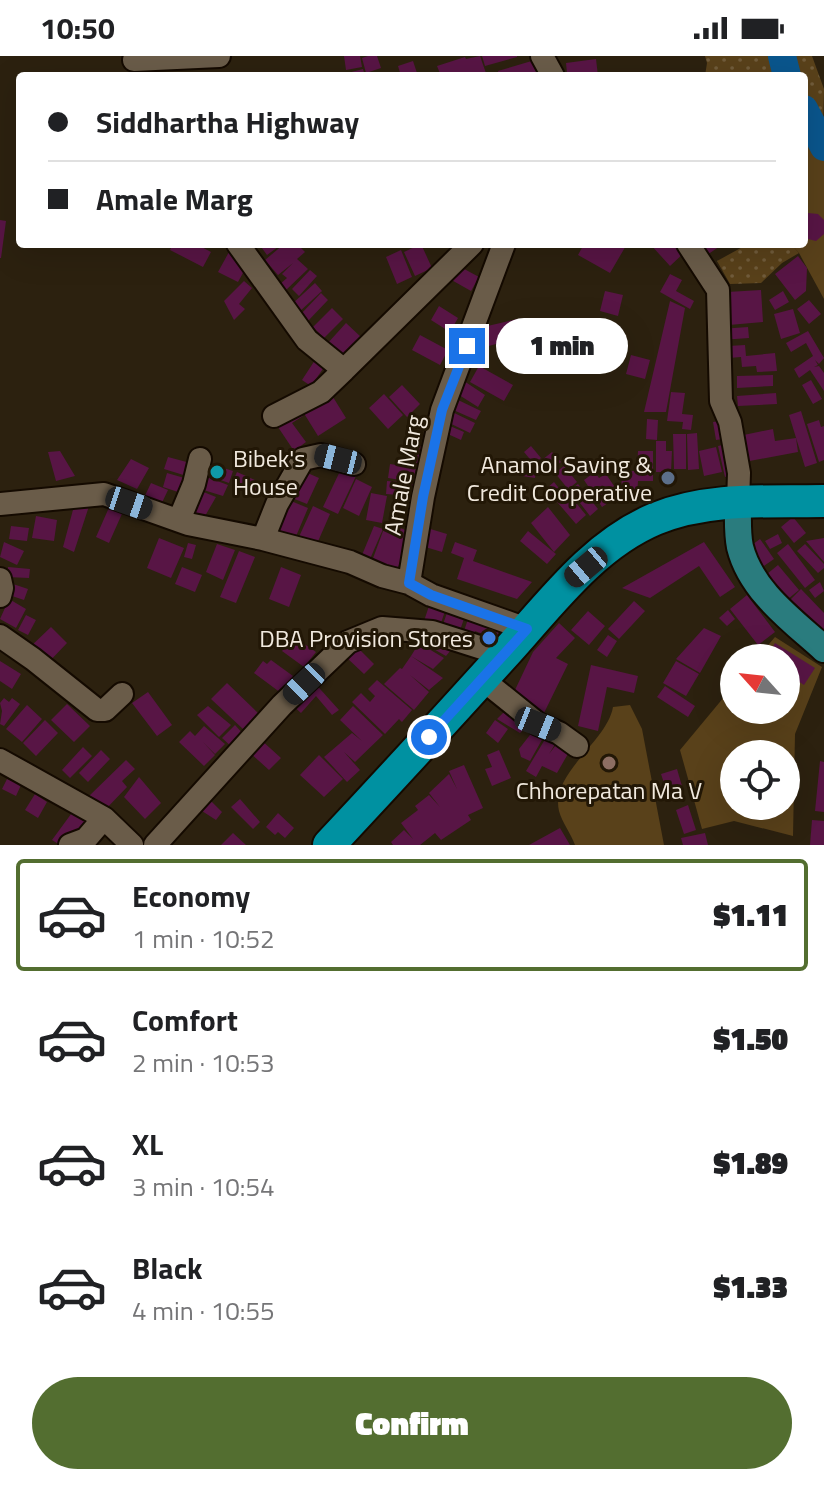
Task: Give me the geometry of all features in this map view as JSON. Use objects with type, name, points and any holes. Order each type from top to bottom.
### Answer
[{"type":"highway","points":[[329,845],[570,580],[625,536],[653,520],[683,510],[738,502],[824,501]]},
{"type":"main road","points":[[738,502],[739,543],[756,583],[778,608],[824,649]]},
{"type":"street","points":[[137,64],[219,56]]},
{"type":"street","points":[[234,248],[307,340],[344,370]]},
{"type":"street","points":[[274,416],[321,392],[468,248]]},
{"type":"street","name":"Amale Marg","points":[[409,583],[442,410],[503,248]]},
{"type":"street","points":[[691,248],[718,290],[721,401],[730,422],[739,473],[738,502]]},
{"type":"street","points":[[263,539],[277,504],[303,459],[321,455],[354,464]]},
{"type":"street","points":[[179,520],[194,484],[200,459]]},
{"type":"street","points":[[0,504],[104,494],[179,520],[350,562],[527,629]]},
{"type":"street","points":[[0,579],[0,596]]},
{"type":"street","points":[[155,845],[282,705],[348,642],[382,628],[432,632],[504,655]]},
{"type":"street","points":[[0,636],[97,710],[105,710],[122,694]]},
{"type":"street","points":[[482,679],[538,724],[559,733],[577,746]]},
{"type":"street","points":[[0,760],[104,818],[132,845]]},
{"type":"street","points":[[70,845],[86,839],[104,818]]},
{"type":"shaded area","points":[[705,56],[773,56],[779,72],[706,72]]},
{"type":"shaded area","points":[[784,56],[812,56],[824,89],[823,134],[815,104],[808,97],[808,72],[789,72]]},
{"type":"shaded area","points":[[824,133],[824,299],[795,248],[808,248],[808,145]]},
{"type":"shaded area","points":[[741,248],[795,248],[799,253],[782,263],[761,283],[730,284],[717,261]]},
{"type":"shaded area","points":[[775,637],[786,644],[769,644]]},
{"type":"shaded area","points":[[800,653],[822,667],[800,722]]},
{"type":"shaded area","points":[[720,702],[720,724],[799,724],[795,740],[720,740],[720,820],[793,820],[793,836],[734,821],[702,829],[680,750]]},
{"type":"shaded area","points":[[630,705],[642,729],[664,845],[575,845],[559,811],[558,797],[563,784],[601,733],[613,707]]},
{"type":"building","points":[[344,56],[360,56],[362,67],[346,70]]},
{"type":"building","points":[[377,56],[381,68],[366,72],[362,58]]},
{"type":"building","points":[[480,56],[486,72],[439,72],[437,66],[465,57]]},
{"type":"building","points":[[482,56],[517,56],[517,57],[485,66]]},
{"type":"building","points":[[596,59],[598,72],[567,72],[566,63]]},
{"type":"building","points":[[535,60],[539,72],[498,72]]},
{"type":"building","points":[[413,61],[417,72],[400,72],[398,66]]},
{"type":"building","points":[[808,213],[818,214],[824,220],[824,234],[816,241],[808,239]]},
{"type":"building","points":[[0,220],[6,221],[1,258],[0,258]]},
{"type":"building","points":[[204,248],[211,252],[203,267],[170,250]]},
{"type":"building","points":[[262,248],[277,248],[267,255]]},
{"type":"building","points":[[279,248],[301,248],[305,252],[297,259],[308,269],[286,290],[280,284],[287,278],[282,274],[293,263],[278,275],[265,260]]},
{"type":"building","points":[[423,248],[432,268],[415,276],[404,252]]},
{"type":"building","points":[[582,248],[625,248],[610,273],[578,255]]},
{"type":"building","points":[[654,248],[681,248],[685,252],[670,266]]},
{"type":"building","points":[[702,248],[717,248],[707,255]]},
{"type":"building","points":[[401,250],[412,277],[397,284],[386,257]]},
{"type":"building","points":[[229,252],[249,262],[238,282],[218,272]]},
{"type":"building","points":[[798,256],[807,268],[806,291],[795,300],[775,274]]},
{"type":"building","points":[[455,264],[479,277],[471,291],[448,278]]},
{"type":"building","points":[[310,270],[317,276],[299,296],[292,289]]},
{"type":"building","points":[[670,274],[682,280],[676,291],[694,301],[690,309],[660,292]]},
{"type":"building","points":[[244,281],[252,288],[239,304],[245,309],[234,320],[224,301]]},
{"type":"building","points":[[315,283],[322,291],[299,312],[292,304]]},
{"type":"building","points":[[761,290],[763,322],[729,325],[727,292]]},
{"type":"building","points":[[605,291],[623,295],[618,316],[600,311]]},
{"type":"building","points":[[783,291],[789,302],[775,310],[769,300]]},
{"type":"building","points":[[321,293],[328,300],[307,322],[300,315]]},
{"type":"building","points":[[809,300],[821,314],[809,324],[797,309]]},
{"type":"building","points":[[670,301],[685,308],[666,412],[644,412]]},
{"type":"building","points":[[439,306],[458,318],[450,332],[431,320]]},
{"type":"building","points":[[332,308],[343,319],[324,338],[313,327]]},
{"type":"building","points":[[793,309],[800,333],[781,339],[774,314]]},
{"type":"building","points":[[517,319],[518,338],[485,347],[479,328]]},
{"type":"building","points":[[346,323],[361,337],[342,357],[327,344]]},
{"type":"building","points":[[748,327],[749,338],[721,340],[720,329]]},
{"type":"building","points":[[808,331],[824,358],[819,364],[815,360],[818,365],[814,367],[819,366],[824,373],[824,391],[810,370],[799,378],[794,369],[813,356],[806,343],[791,352],[786,343]]},
{"type":"building","points":[[420,335],[448,350],[440,365],[412,350]]},
{"type":"building","points":[[745,345],[746,356],[775,353],[777,371],[757,372],[756,366],[742,367],[741,357],[729,358],[728,346]]},
{"type":"building","points":[[631,355],[650,360],[645,379],[626,374]]},
{"type":"building","points":[[317,357],[327,363],[311,386],[302,380]]},
{"type":"building","points":[[479,366],[513,385],[504,401],[470,382]]},
{"type":"building","points":[[773,375],[773,386],[737,388],[737,376]]},
{"type":"building","points":[[811,380],[822,399],[813,404],[802,385]]},
{"type":"building","points":[[464,381],[485,395],[478,407],[456,393]]},
{"type":"building","points":[[402,385],[420,404],[407,417],[389,397]]},
{"type":"building","points":[[328,389],[346,418],[318,436],[300,407]]},
{"type":"building","points":[[671,392],[685,393],[682,414],[693,415],[691,430],[682,429],[683,422],[667,421]]},
{"type":"building","points":[[776,393],[777,404],[738,406],[737,396]]},
{"type":"building","points":[[384,394],[403,415],[388,429],[369,408]]},
{"type":"building","points":[[456,399],[481,411],[476,420],[451,409]]},
{"type":"building","points":[[295,406],[303,416],[292,423],[306,442],[294,451],[274,421]]},
{"type":"building","points":[[448,410],[475,423],[470,433],[443,420]]},
{"type":"building","points":[[801,411],[817,463],[805,467],[789,415]]},
{"type":"building","points":[[647,419],[658,420],[657,440],[646,439]]},
{"type":"building","points":[[726,420],[729,438],[716,440],[713,422]]},
{"type":"building","points":[[819,420],[821,427],[824,426],[824,460],[819,462],[807,424]]},
{"type":"building","points":[[443,423],[464,432],[461,440],[439,430]]},
{"type":"building","points":[[773,429],[775,441],[796,438],[798,452],[739,463],[734,437]]},
{"type":"building","points":[[697,433],[699,469],[688,470],[687,434]]},
{"type":"building","points":[[673,434],[686,434],[686,469],[674,469]]},
{"type":"building","points":[[656,441],[666,441],[666,451],[672,451],[671,472],[656,472]]},
{"type":"building","points":[[409,442],[425,445],[420,467],[404,463]]},
{"type":"building","points":[[727,444],[734,475],[725,477],[718,446]]},
{"type":"building","points":[[531,446],[541,458],[534,464],[524,452]]},
{"type":"building","points":[[716,447],[722,472],[704,476],[699,451]]},
{"type":"building","points":[[60,451],[75,476],[56,481],[48,452]]},
{"type":"building","points":[[638,451],[653,451],[653,481],[638,481],[637,496],[621,495],[622,471],[637,471]]},
{"type":"building","points":[[552,452],[561,462],[550,470],[542,460]]},
{"type":"building","points":[[168,457],[194,464],[190,477],[164,469]]},
{"type":"building","points":[[131,459],[149,468],[137,489],[117,480]]},
{"type":"building","name":"Bibek's House","points":[[205,462],[233,471],[229,483],[201,473]]},
{"type":"building","points":[[390,464],[416,468],[414,482],[388,478]]},
{"type":"building","points":[[564,466],[577,482],[568,489],[555,473]]},
{"type":"building","points":[[517,468],[536,471],[535,478],[516,475]]},
{"type":"building","points":[[341,469],[356,476],[338,514],[323,507]]},
{"type":"building","points":[[303,471],[319,478],[307,504],[292,498]]},
{"type":"building","points":[[237,472],[268,486],[264,496],[232,483]]},
{"type":"building","points":[[595,472],[599,478],[606,474],[620,495],[602,507],[584,480]]},
{"type":"building","points":[[167,473],[188,479],[184,494],[163,487]]},
{"type":"building","points":[[201,475],[228,485],[223,496],[197,488]]},
{"type":"building","points":[[356,479],[372,487],[359,516],[343,508]]},
{"type":"building","points":[[387,481],[414,483],[413,496],[386,494]]},
{"type":"building","points":[[554,482],[569,501],[572,498],[586,515],[576,524],[546,489]]},
{"type":"building","points":[[151,483],[168,490],[158,511],[141,504]]},
{"type":"building","points":[[578,484],[598,509],[590,516],[570,490]]},
{"type":"building","points":[[196,489],[216,497],[201,523],[186,517]]},
{"type":"building","points":[[371,493],[387,496],[382,523],[366,520]]},
{"type":"building","points":[[91,500],[74,552],[63,547],[74,506]]},
{"type":"building","points":[[291,501],[308,508],[294,541],[277,534]]},
{"type":"building","points":[[111,503],[125,507],[109,543],[96,537]]},
{"type":"building","points":[[313,506],[330,514],[316,546],[298,539]]},
{"type":"building","points":[[548,507],[570,535],[554,552],[531,523]]},
{"type":"building","points":[[36,516],[57,520],[54,541],[32,538]]},
{"type":"building","points":[[793,517],[806,533],[794,543],[781,527]]},
{"type":"building","points":[[386,523],[411,532],[397,570],[372,561]]},
{"type":"building","points":[[11,526],[29,528],[27,541],[9,539]]},
{"type":"building","points":[[374,526],[383,529],[370,559],[362,555]]},
{"type":"building","points":[[427,528],[447,534],[442,552],[422,546]]},
{"type":"building","points":[[528,531],[556,554],[547,564],[520,541]]},
{"type":"building","points":[[778,534],[782,543],[770,549],[765,541]]},
{"type":"building","points":[[159,538],[184,548],[171,578],[147,568]]},
{"type":"building","points":[[824,538],[824,562],[806,541]]},
{"type":"building","points":[[760,539],[774,559],[758,570],[745,550]]},
{"type":"building","points":[[4,542],[24,551],[17,565],[0,557]]},
{"type":"building","points":[[455,542],[477,550],[473,561],[532,582],[517,599],[457,579],[464,558],[451,553]]},
{"type":"building","points":[[704,542],[735,587],[720,597],[699,566],[650,598],[622,588]]},
{"type":"building","points":[[188,543],[196,545],[192,559],[184,557]]},
{"type":"building","points":[[217,544],[235,550],[223,580],[206,572]]},
{"type":"building","points":[[788,544],[815,580],[805,588],[777,553]]},
{"type":"building","points":[[805,544],[824,564],[818,573],[797,551]]},
{"type":"building","points":[[239,551],[255,557],[236,603],[220,597]]},
{"type":"building","points":[[778,565],[799,590],[788,599],[767,574]]},
{"type":"building","points":[[8,567],[30,569],[29,578],[7,577]]},
{"type":"building","points":[[182,567],[202,575],[195,592],[175,584]]},
{"type":"building","points":[[281,567],[301,575],[289,607],[269,599]]},
{"type":"building","points":[[7,582],[28,589],[24,600],[3,593]]},
{"type":"building","points":[[820,582],[824,591],[815,598],[809,590]]},
{"type":"building","points":[[801,589],[824,613],[824,630],[818,636],[787,603]]},
{"type":"building","points":[[747,595],[775,632],[757,644],[730,609]]},
{"type":"building","points":[[9,599],[26,609],[16,628],[0,619]]},
{"type":"building","points":[[431,600],[447,605],[438,632],[422,627]]},
{"type":"building","points":[[634,601],[645,611],[619,639],[608,629]]},
{"type":"building","points":[[449,607],[466,613],[458,636],[441,630]]},
{"type":"building","points":[[728,610],[735,619],[727,626],[719,618]]},
{"type":"building","points":[[588,611],[605,626],[589,645],[571,630]]},
{"type":"building","points":[[26,615],[36,620],[28,635],[18,630]]},
{"type":"building","points":[[469,616],[500,628],[496,639],[475,631],[472,641],[462,637]]},
{"type":"building","points":[[559,623],[575,638],[556,658],[568,664],[544,713],[515,690],[533,652]]},
{"type":"building","points":[[51,627],[67,643],[46,665],[29,648]]},
{"type":"building","points":[[704,628],[721,636],[700,673],[676,659]]},
{"type":"building","points":[[437,635],[455,645],[446,656],[430,647]]},
{"type":"building","points":[[608,635],[617,641],[607,657],[597,650]]},
{"type":"building","points":[[300,641],[316,652],[304,667],[282,651],[289,643]]},
{"type":"building","points":[[419,643],[444,658],[433,669],[411,656]]},
{"type":"building","points":[[357,647],[374,664],[364,674],[346,657]]},
{"type":"building","points":[[411,656],[443,678],[429,690],[410,675],[429,692],[414,710],[384,684],[402,669]]},
{"type":"building","points":[[800,659],[815,668],[804,685],[800,682]]},
{"type":"building","points":[[271,660],[293,676],[281,693],[254,673],[263,661],[267,664]]},
{"type":"building","points":[[0,661],[21,674],[12,689],[0,681]]},
{"type":"building","points":[[676,661],[699,674],[686,696],[663,683]]},
{"type":"building","points":[[591,665],[638,676],[634,693],[607,687],[598,731],[578,726]]},
{"type":"building","points":[[312,680],[339,710],[332,715],[316,696],[301,713],[291,704]]},
{"type":"building","points":[[377,680],[412,710],[385,734],[352,702],[361,693],[370,702],[375,696],[368,689]]},
{"type":"building","points":[[227,683],[258,713],[243,729],[211,699]]},
{"type":"building","points":[[665,686],[695,706],[688,717],[657,697]]},
{"type":"building","points":[[148,692],[172,725],[157,736],[132,703]]},
{"type":"building","points":[[4,698],[9,702],[12,698],[20,704],[4,726],[0,724],[0,703]]},
{"type":"building","points":[[67,704],[90,726],[74,742],[51,720]]},
{"type":"building","points":[[27,705],[42,719],[22,742],[6,729]]},
{"type":"building","points":[[208,706],[231,725],[219,737],[197,715]]},
{"type":"building","points":[[353,706],[383,735],[355,762],[344,752],[360,770],[347,782],[324,757],[352,733],[362,741],[340,720]]},
{"type":"building","points":[[504,712],[528,725],[520,733],[497,719]]},
{"type":"building","points":[[45,720],[58,733],[36,756],[23,743]]},
{"type":"building","points":[[495,720],[508,729],[498,743],[486,733]]},
{"type":"building","points":[[235,725],[245,736],[233,748],[222,738]]},
{"type":"building","points":[[204,726],[225,744],[215,754],[203,742],[215,755],[204,766],[179,742],[190,731],[195,736]]},
{"type":"building","points":[[533,731],[543,738],[530,761],[521,757],[519,749]]},
{"type":"building","points":[[547,736],[557,741],[549,754],[556,745],[569,752],[557,773],[542,766],[536,777],[526,771]]},
{"type":"building","points":[[260,739],[281,758],[269,770],[248,751]]},
{"type":"building","points":[[83,747],[92,756],[70,778],[62,770]]},
{"type":"building","points":[[101,750],[110,759],[88,782],[79,773]]},
{"type":"building","points":[[499,750],[511,778],[492,786],[485,769],[492,767],[487,755]]},
{"type":"building","points":[[319,755],[343,779],[324,797],[300,775]]},
{"type":"building","points":[[126,760],[135,769],[122,781],[127,787],[104,811],[87,798]]},
{"type":"building","points":[[820,761],[824,762],[824,812],[815,811]]},
{"type":"building","points":[[464,765],[483,808],[468,815],[471,820],[441,840],[435,833],[420,845],[393,845],[391,842],[404,830],[413,839],[401,823],[418,810],[415,806],[429,795],[440,807],[429,793],[449,774],[457,789],[449,771]]},
{"type":"building","points":[[677,769],[684,793],[669,798],[661,774]]},
{"type":"building","points":[[139,777],[161,803],[145,819],[124,797]]},
{"type":"building","points":[[7,779],[21,785],[16,796],[2,789]]},
{"type":"building","points":[[35,794],[47,802],[38,818],[25,810]]},
{"type":"building","points":[[240,799],[260,822],[253,829],[231,807]]},
{"type":"building","points":[[210,800],[222,812],[216,820],[202,811]]},
{"type":"building","points":[[688,805],[696,830],[684,834],[676,810]]},
{"type":"building","points":[[74,810],[89,820],[76,838],[60,845],[52,840]]},
{"type":"building","points":[[278,813],[294,828],[285,838],[278,832],[275,835],[266,827]]},
{"type":"building","points":[[812,820],[824,821],[824,845],[810,845]]},
{"type":"building","points":[[560,828],[570,845],[529,845]]},
{"type":"building","points":[[233,833],[246,845],[221,845]]},
{"type":"building","points":[[705,833],[708,845],[683,845],[681,838]]},
{"type":"waterway","points":[[782,56],[786,72]]},
{"type":"waterway","points":[[808,117],[824,147]]},
{"type":"place","name":"Bibek's House","points":[[217,472]]},
{"type":"place","name":"Anamol Saving & Credit Cooperative","points":[[668,478]]},
{"type":"place","name":"DBA Provision Stores","points":[[489,638]]},
{"type":"place","name":"Chhorepatan Ma V","points":[[609,763]]},
{"type":"route","points":[[429,737],[527,629],[431,595],[409,583],[442,410],[467,346]]}]
